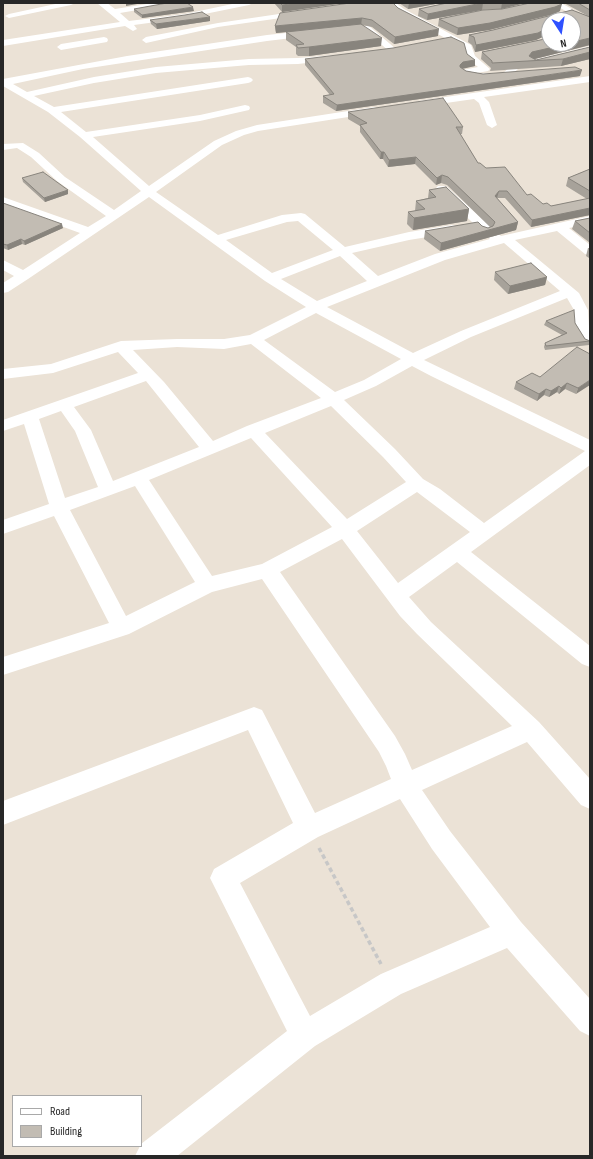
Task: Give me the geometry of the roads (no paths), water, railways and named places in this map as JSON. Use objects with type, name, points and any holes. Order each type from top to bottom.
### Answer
[{"type":"street","points":[[9,17],[71,3]]},
{"type":"street","points":[[101,3],[163,54]]},
{"type":"street","points":[[113,12],[167,3]]},
{"type":"street","points":[[3,43],[185,16],[249,3]]},
{"type":"street","points":[[391,3],[400,12],[427,24],[439,36],[455,39],[470,38]]},
{"type":"street","points":[[555,3],[569,12]]},
{"type":"street","points":[[400,12],[411,6]]},
{"type":"street","points":[[146,40],[272,16],[318,10]]},
{"type":"street","points":[[400,12],[421,11]]},
{"type":"street","points":[[272,16],[296,22]]},
{"type":"street","points":[[52,110],[248,84],[249,62],[257,46],[267,38],[271,32],[272,16]]},
{"type":"street","points":[[427,24],[441,22]]},
{"type":"street","points":[[353,29],[366,28],[396,48],[377,51]]},
{"type":"street","points":[[439,36],[456,28]]},
{"type":"street","points":[[28,29],[44,36],[69,54],[112,47]]},
{"type":"street","points":[[3,83],[128,56],[163,54],[267,38],[325,32]]},
{"type":"street","points":[[61,47],[139,34]]},
{"type":"street","points":[[172,35],[198,48]]},
{"type":"street","points":[[455,39],[468,47],[471,57],[485,69],[465,72],[468,74],[482,76],[536,72]]},
{"type":"street","points":[[507,74],[515,68],[590,48]]},
{"type":"street","points":[[25,95],[128,74],[249,62],[298,61],[340,55]]},
{"type":"street","points":[[471,57],[484,55]]},
{"type":"street","points":[[74,58],[83,66]]},
{"type":"street","points":[[410,105],[590,78]]},
{"type":"street","points":[[3,83],[52,110],[84,135],[149,192],[270,278],[316,307],[437,373],[590,446]]},
{"type":"street","points":[[480,95],[478,97],[484,102],[492,125]]},
{"type":"street","points":[[84,135],[200,118],[245,105],[240,133]]},
{"type":"street","points":[[3,289],[114,216],[218,143],[240,133],[286,123],[387,108]]},
{"type":"street","points":[[3,147],[19,144],[35,154],[62,179],[114,216]]},
{"type":"street","points":[[442,188],[479,224],[503,240],[574,296],[581,310],[582,327],[590,340]]},
{"type":"street","points":[[3,202],[89,232]]},
{"type":"street","points":[[217,239],[286,218],[301,217],[376,282]]},
{"type":"street","points":[[3,374],[58,367],[121,346],[177,343],[224,344],[254,339],[316,307],[440,257],[527,233],[590,220]]},
{"type":"street","points":[[516,221],[527,233]]},
{"type":"street","points":[[270,278],[342,251],[409,236],[479,224]]},
{"type":"street","points":[[559,226],[590,251]]},
{"type":"street","points":[[409,236],[440,257]]},
{"type":"street","points":[[3,264],[23,276]]},
{"type":"street","points":[[3,527],[108,490],[253,430],[333,399],[466,334],[569,292]]},
{"type":"street","points":[[254,339],[333,399],[389,453],[417,483],[434,494],[484,533]]},
{"type":"street","points":[[121,346],[148,375],[209,448]]},
{"type":"street","points":[[3,426],[148,375]]},
{"type":"street","points":[[64,404],[83,430],[108,490]]},
{"type":"street","points":[[30,416],[59,507],[122,628]]},
{"type":"street","points":[[253,430],[346,529],[407,610],[424,628],[531,729],[590,797]]},
{"type":"street","points":[[397,595],[590,456]]},
{"type":"street","points":[[138,477],[206,586]]},
{"type":"street","points":[[3,666],[122,628],[206,586],[267,570],[346,529],[417,483]]},
{"type":"street","points":[[457,552],[590,658]]},
{"type":"street","points":[[267,570],[387,744],[405,785],[441,840],[511,932],[590,1021]]},
{"type":"street","points":[[3,813],[254,717],[308,828]]},
{"type":"street","points":[[305,1036],[223,878],[308,828],[531,729]]},
{"type":"street","points":[[151,1156],[305,1036],[391,984],[511,932]]}]
